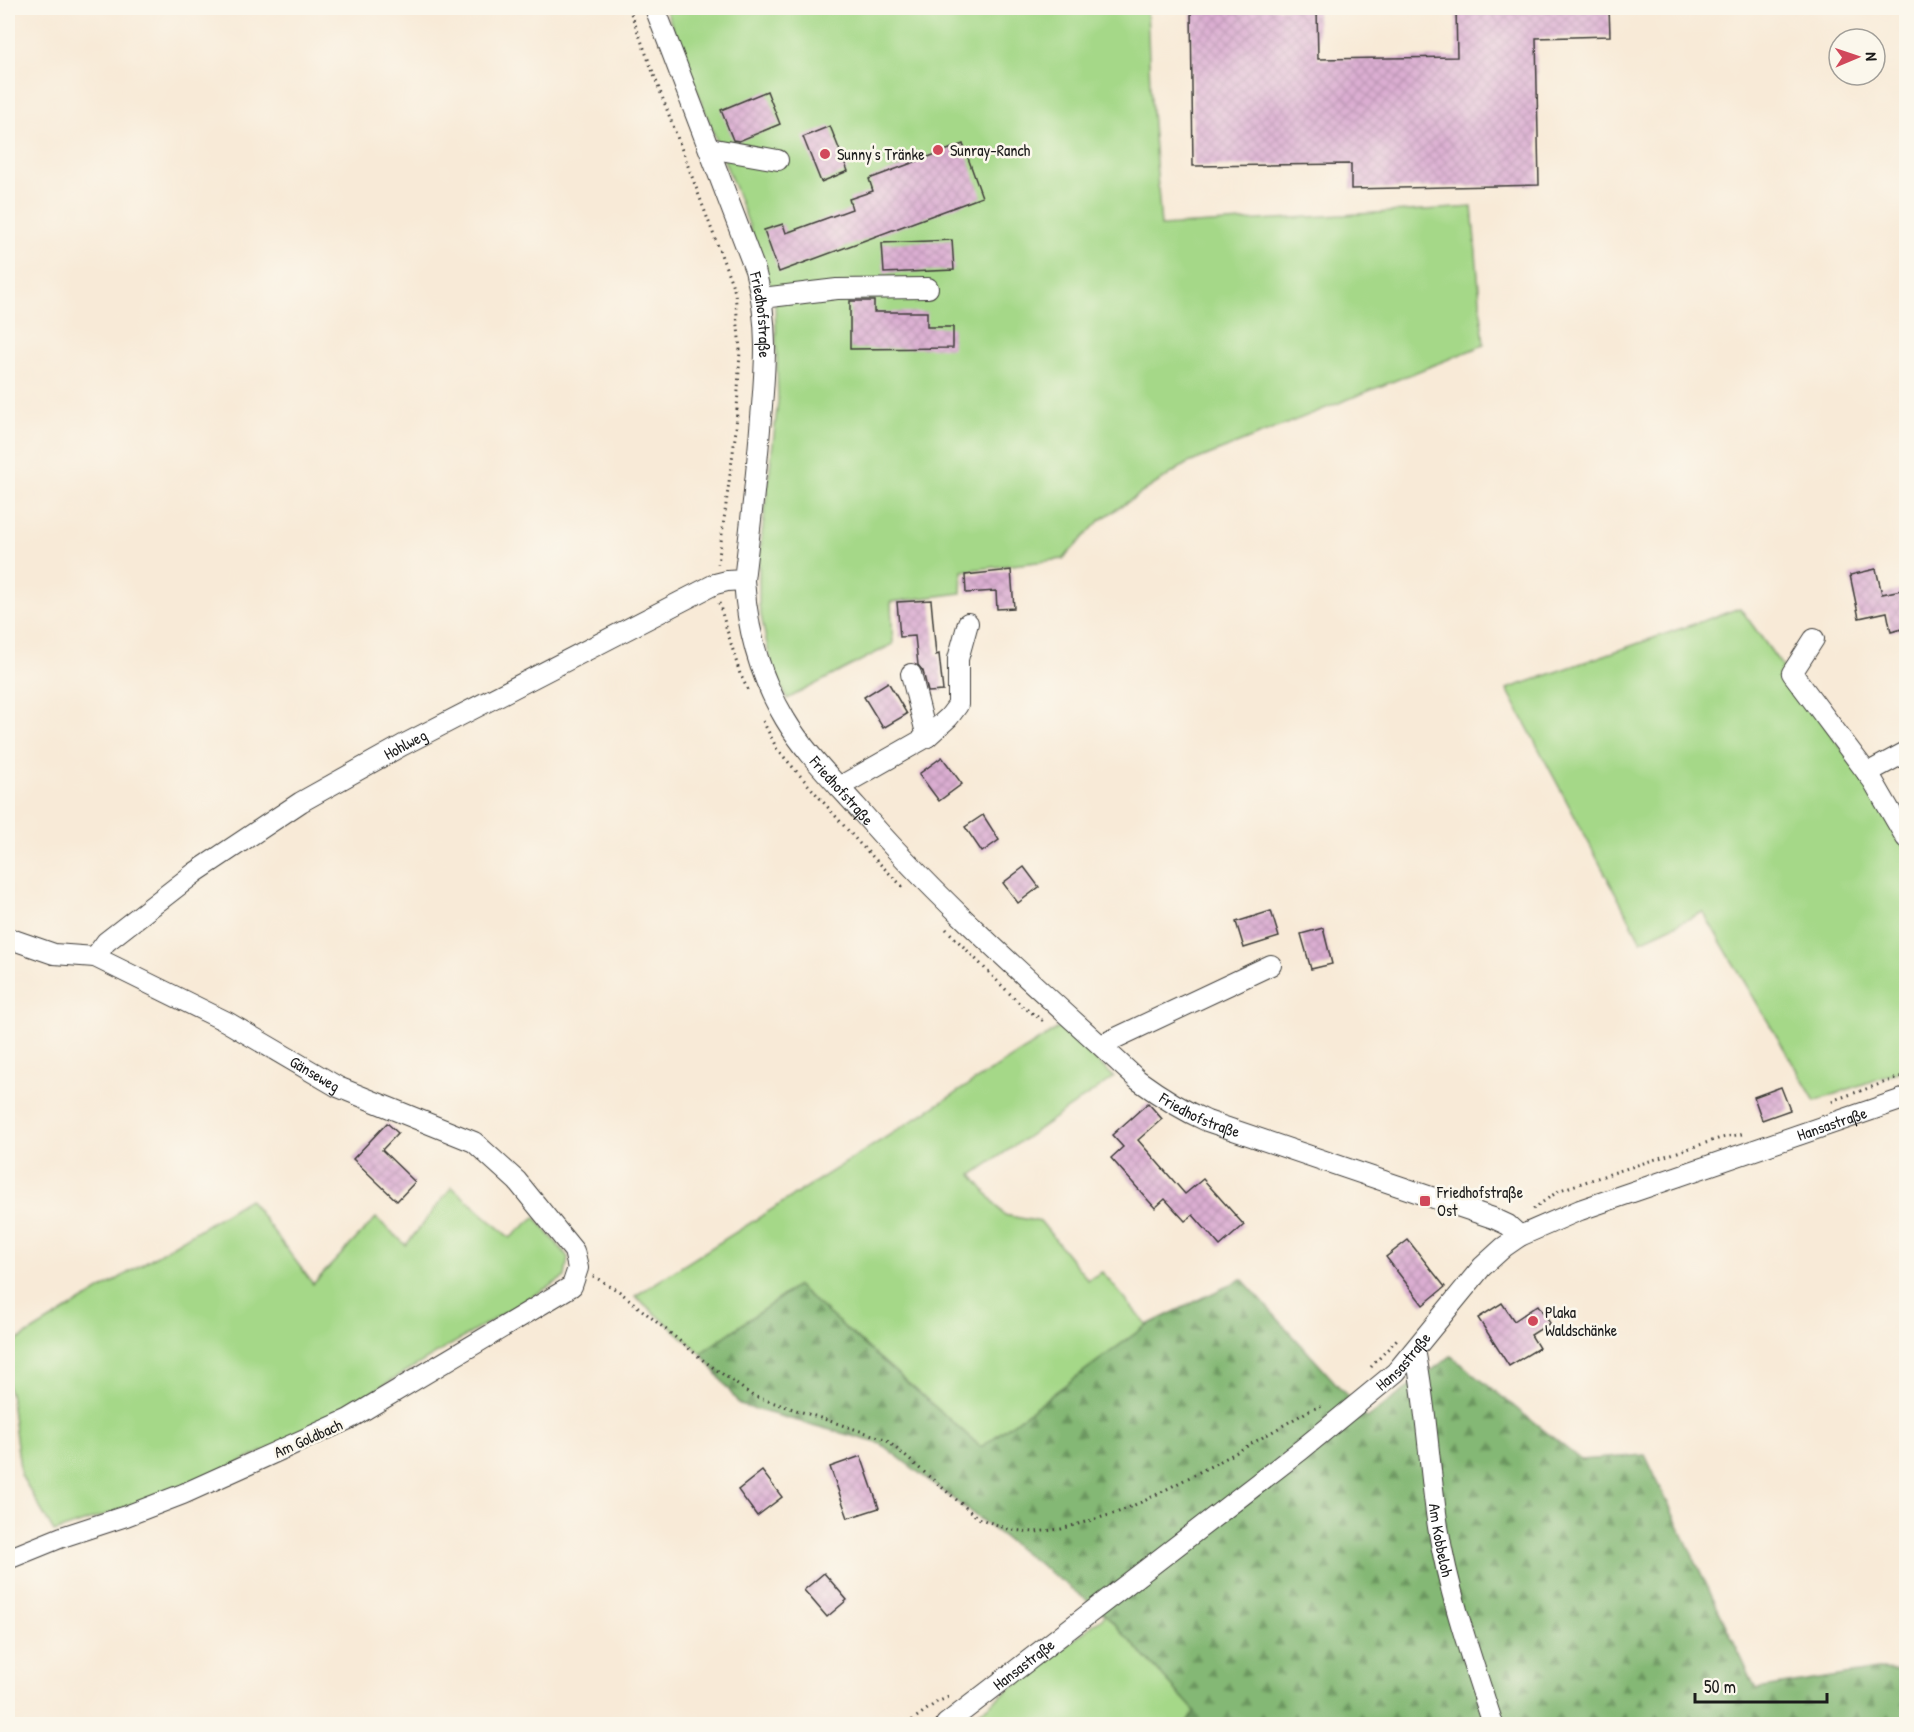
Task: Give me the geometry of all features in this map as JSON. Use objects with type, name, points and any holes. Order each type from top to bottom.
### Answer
[{"type":"street","name":"Friedhofstraße","points":[[655,8],[755,270],[762,298],[766,345],[764,392],[744,580],[749,627],[762,670],[785,719],[805,748],[885,839],[964,921],[1138,1080],[1161,1097],[1207,1121],[1492,1218],[1508,1226],[1520,1236]]},
{"type":"street","points":[[709,148],[778,160]]},
{"type":"street","points":[[762,298],[837,289],[928,288]]},
{"type":"street","name":"Hohlweg","points":[[95,957],[106,942],[196,872],[301,802],[403,745],[715,584],[744,580]]},
{"type":"street","points":[[839,787],[927,737],[949,717],[958,705],[958,659],[968,623]]},
{"type":"street","points":[[1814,639],[1792,673],[1867,773],[1906,838]]},
{"type":"street","points":[[911,674],[927,737]]},
{"type":"street","points":[[1867,773],[1906,752]]},
{"type":"street","name":"Gänseweg","points":[[8,938],[54,954],[95,957],[226,1022],[338,1086],[474,1142],[517,1181],[574,1251],[578,1268]]},
{"type":"street","points":[[1101,1046],[1271,965]]},
{"type":"street","name":"Hansastraße","points":[[946,1725],[1301,1450],[1396,1372],[1482,1267],[1520,1236],[1580,1210],[1906,1098]]},
{"type":"street","name":"Am Goldbach","points":[[8,1559],[62,1537],[183,1494],[349,1419],[572,1286],[578,1268]]},
{"type":"street","name":"Am Kobbeloh","points":[[1415,1350],[1423,1395],[1438,1527],[1465,1640],[1493,1725]]},
{"type":"path","points":[[629,8],[735,292],[740,350],[736,430],[715,584]]},
{"type":"path","points":[[578,1268],[620,1292],[703,1360],[753,1396],[885,1440],[978,1518],[1011,1530],[1035,1532],[1061,1529],[1116,1513],[1230,1456],[1310,1410],[1324,1405],[1330,1407]]},
{"type":"path","points":[[1369,1369],[1405,1330]]},
{"type":"green space","points":[[665,8],[1147,8],[1150,86],[1161,226],[1472,207],[1484,345],[1186,464],[1100,520],[1063,559],[962,571],[961,593],[891,602],[893,644],[787,699],[771,664],[759,606],[759,560],[778,401],[775,300],[745,214]]},
{"type":"green space","points":[[1740,608],[1869,786],[1906,850],[1906,1069],[1815,1101],[1703,912],[1641,941],[1507,689]]},
{"type":"green space","points":[[1060,1027],[1114,1077],[972,1175],[1004,1215],[1041,1222],[1088,1280],[1102,1272],[1147,1325],[981,1447],[797,1286],[701,1353],[635,1296]]},
{"type":"green space","points":[[452,1187],[510,1238],[535,1217],[568,1257],[565,1277],[301,1434],[179,1490],[54,1532],[21,1475],[8,1387],[8,1346],[249,1199],[313,1284],[376,1218],[406,1245]]},
{"type":"green space","points":[[1242,1279],[1367,1418],[1451,1356],[1581,1460],[1645,1455],[1756,1689],[1876,1670],[1906,1671],[1906,1724],[1186,1724],[1195,1711],[1106,1615],[881,1444],[740,1405],[701,1353],[797,1286],[981,1447],[1147,1325]]},
{"type":"green space","points":[[1106,1615],[1195,1711],[1186,1724],[964,1724]]},
{"type":"building","points":[[1317,8],[1318,59],[1457,57],[1456,8],[1609,8],[1610,36],[1536,38],[1539,185],[1351,189],[1351,164],[1193,166],[1191,10]]},
{"type":"building","points":[[767,91],[780,124],[739,141],[733,140],[721,110]]},
{"type":"building","name":"Sunny's Tränke","points":[[830,126],[848,171],[821,182],[803,137]]},
{"type":"building","points":[[963,144],[982,197],[779,272],[764,230],[783,224],[786,233],[852,209],[849,199],[873,191],[869,179]]},
{"type":"building","points":[[952,240],[954,270],[884,273],[882,243]]},
{"type":"building","points":[[850,301],[874,301],[874,312],[927,312],[927,327],[953,327],[953,348],[850,349]]},
{"type":"building","points":[[1876,569],[1882,594],[1906,589],[1906,628],[1891,632],[1887,612],[1859,618],[1850,575]]},
{"type":"building","points":[[1011,570],[1014,608],[997,609],[996,591],[966,593],[965,575]]},
{"type":"building","points":[[931,600],[936,655],[939,654],[943,691],[928,692],[923,671],[918,665],[915,636],[900,637],[897,602]]},
{"type":"building","points":[[888,682],[907,714],[883,728],[864,697]]},
{"type":"building","points":[[942,757],[962,784],[939,801],[919,774]]},
{"type":"building","points":[[983,815],[999,840],[982,852],[965,827]]},
{"type":"building","points":[[1024,867],[1039,887],[1018,903],[1003,883]]},
{"type":"building","points":[[1271,911],[1279,937],[1244,948],[1236,922]]},
{"type":"building","points":[[1323,928],[1332,964],[1311,969],[1301,934]]},
{"type":"building","points":[[1781,1087],[1790,1110],[1762,1120],[1754,1097]]},
{"type":"building","points":[[1148,1103],[1162,1119],[1138,1140],[1185,1194],[1203,1179],[1244,1225],[1220,1246],[1193,1215],[1185,1221],[1165,1199],[1155,1208],[1111,1158],[1123,1147],[1112,1135]]},
{"type":"building","points":[[387,1123],[398,1133],[382,1150],[415,1182],[397,1201],[353,1159]]},
{"type":"building","points":[[1408,1240],[1445,1287],[1423,1305],[1386,1257]]},
{"type":"building","points":[[1502,1303],[1514,1321],[1538,1305],[1550,1323],[1531,1335],[1539,1348],[1509,1366],[1478,1318]]},
{"type":"building","points":[[861,1456],[879,1508],[848,1518],[830,1467]]},
{"type":"building","points":[[762,1471],[782,1497],[757,1516],[738,1490]]},
{"type":"building","points":[[824,1573],[847,1600],[827,1617],[804,1590]]},
{"type":"place","name":"Sunray-Ranch","points":[[938,150]]},
{"type":"place","name":"Sunny's Tränke","points":[[825,154]]},
{"type":"place","name":"Friedhofstraße Ost","points":[[1425,1201]]},
{"type":"place","name":"Plaka Waldschänke","points":[[1533,1321]]}]
